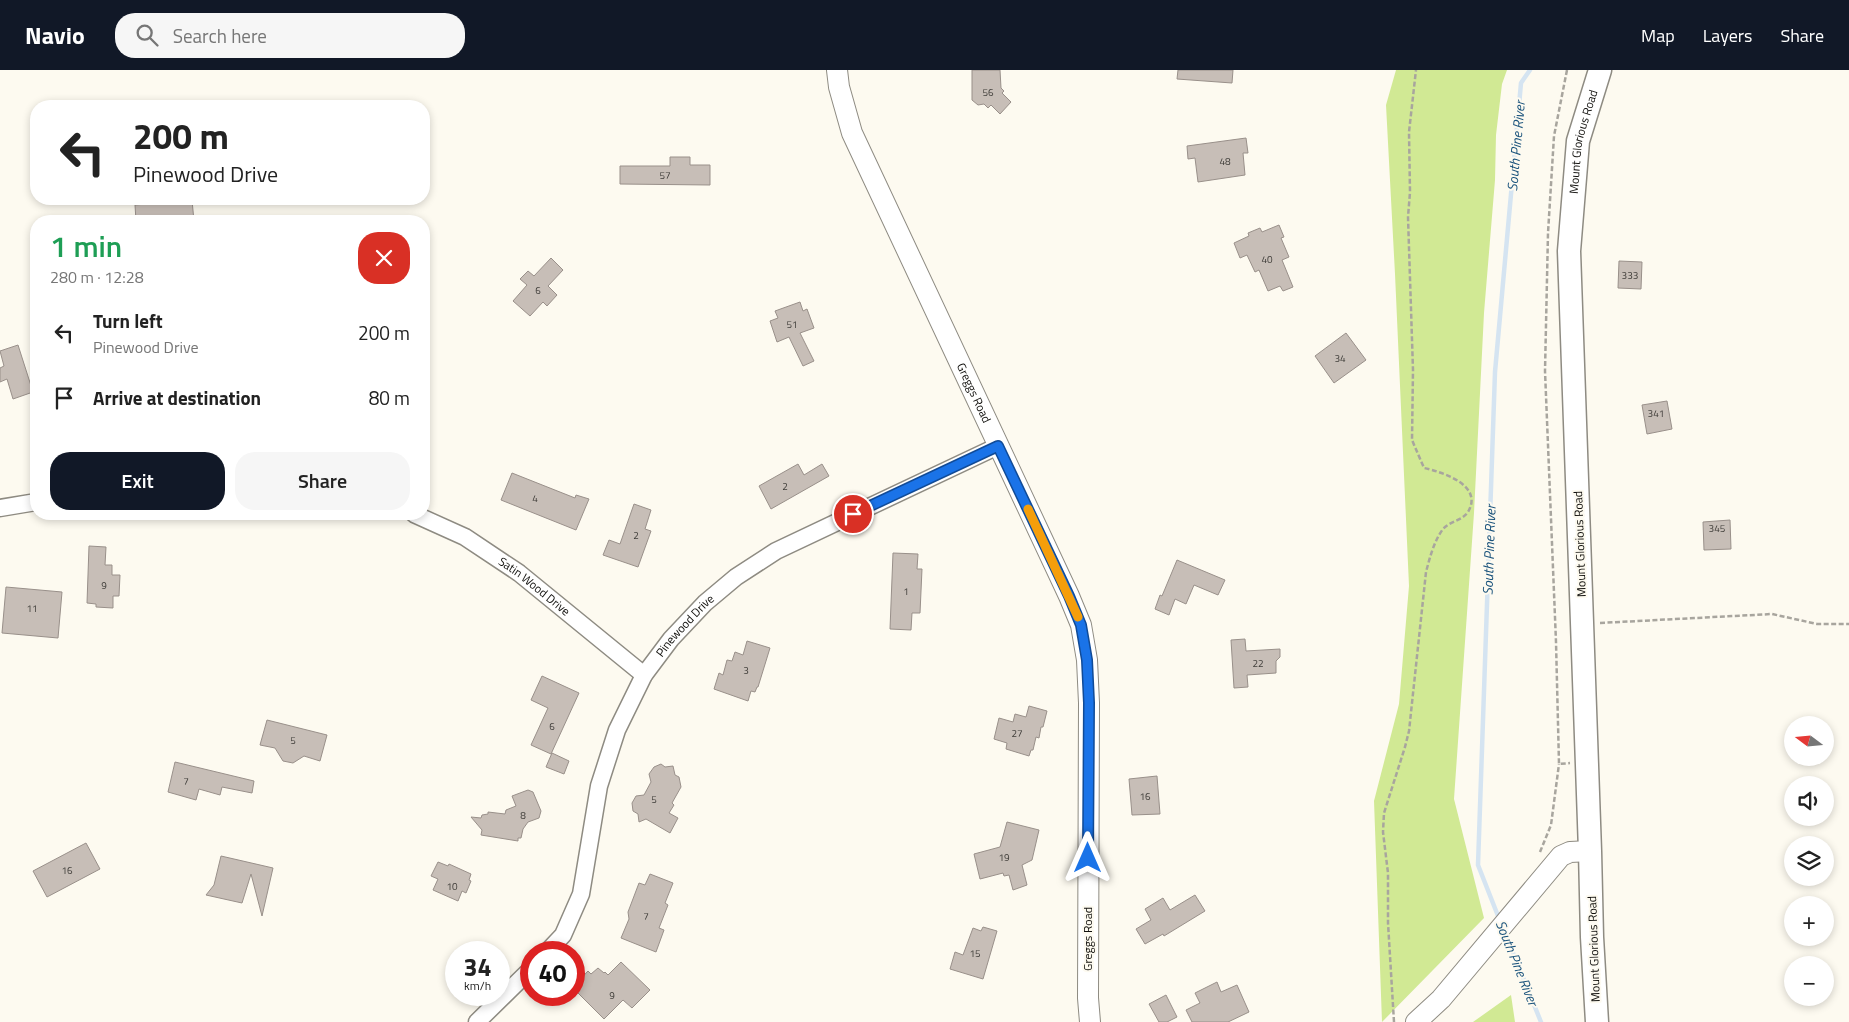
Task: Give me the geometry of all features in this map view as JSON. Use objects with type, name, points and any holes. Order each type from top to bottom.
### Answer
[{"type":"main road","name":"Mount Glorious Road","points":[[1597,1022],[1592,937],[1569,251],[1578,141],[1600,70]]},
{"type":"street","name":"Greggs Road","points":[[837,70],[839,87],[852,133],[1081,625],[1087,660],[1089,703],[1088,998],[1090,1022]]},
{"type":"street","name":"Pinewood Drive","points":[[557,941],[563,935],[581,894],[599,786],[617,730],[644,675],[671,639],[704,603],[736,577],[776,551],[998,446]]},
{"type":"street","points":[[0,508],[30,503]]},
{"type":"street","name":"Satin Wood Drive","points":[[427,520],[464,537],[519,573],[644,675]]},
{"type":"street","points":[[1416,1022],[1441,999],[1561,856],[1570,852],[1590,851]]},
{"type":"street","points":[[477,1022],[520,980]]},
{"type":"path","points":[[1394,1022],[1388,922],[1388,873],[1383,832],[1384,813],[1405,747],[1408,731],[1426,572],[1433,547],[1442,531],[1448,524],[1461,518],[1469,511],[1471,499],[1468,489],[1458,480],[1443,472],[1424,468],[1412,440],[1413,370],[1408,217],[1410,192],[1409,132],[1416,70]]},
{"type":"path","points":[[1538,859],[1551,826],[1559,764],[1545,371],[1548,233],[1554,136],[1567,70]]},
{"type":"path","points":[[1599,623],[1772,614],[1817,624],[1849,624]]},
{"type":"path","points":[[1559,764],[1587,762]]},
{"type":"green space","points":[[1396,70],[1507,70],[1502,84],[1496,135],[1495,180],[1484,313],[1474,513],[1454,799],[1484,918],[1382,1022],[1374,801],[1399,704],[1409,586],[1386,105]]},
{"type":"green space","points":[[1511,995],[1515,1022],[1473,1022]]},
{"type":"building","points":[[972,70],[1000,70],[1001,88],[1004,91],[1002,93],[1011,102],[1000,114],[991,105],[988,108],[984,104],[978,105],[972,100]]},
{"type":"building","points":[[1178,70],[1233,70],[1232,83],[1177,79]]},
{"type":"building","points":[[1246,138],[1248,153],[1243,153],[1245,175],[1198,182],[1195,158],[1188,159],[1187,146]]},
{"type":"building","points":[[670,157],[690,157],[690,165],[710,165],[710,185],[620,184],[620,166],[670,166]]},
{"type":"building","points":[[135,205],[192,205],[193,215],[136,215]]},
{"type":"building","points":[[1279,225],[1284,237],[1281,238],[1289,257],[1282,260],[1293,287],[1283,291],[1280,286],[1268,291],[1259,270],[1255,272],[1247,255],[1240,258],[1234,243],[1249,236],[1248,233],[1260,228],[1262,232]]},
{"type":"building","points":[[551,258],[563,270],[548,286],[557,295],[547,306],[543,302],[530,316],[513,301],[527,285],[520,279],[528,271],[534,276]]},
{"type":"building","points":[[1619,261],[1642,262],[1641,289],[1618,288]]},
{"type":"building","points":[[800,302],[803,311],[807,309],[814,328],[800,333],[814,361],[803,366],[789,337],[777,342],[770,321],[778,318],[775,311]]},
{"type":"building","points":[[1346,333],[1366,360],[1334,383],[1315,356]]},
{"type":"building","points":[[18,345],[30,383],[30,393],[13,399],[7,379],[0,382],[0,368],[4,366],[0,351]]},
{"type":"building","points":[[1667,401],[1672,429],[1647,434],[1642,405]]},
{"type":"building","points":[[798,464],[804,475],[822,464],[829,476],[771,509],[759,486]]},
{"type":"building","points":[[512,473],[575,498],[576,495],[589,499],[576,530],[501,500]]},
{"type":"building","points":[[634,504],[651,510],[645,529],[651,531],[638,567],[603,555],[609,540],[620,544]]},
{"type":"building","points":[[1730,520],[1731,549],[1704,550],[1703,522]]},
{"type":"building","points":[[89,546],[106,547],[105,565],[112,565],[112,575],[120,575],[119,596],[113,596],[113,608],[96,607],[96,604],[87,603]]},
{"type":"building","points":[[893,553],[918,554],[917,569],[922,569],[920,613],[912,613],[911,630],[890,629]]},
{"type":"building","points":[[1177,560],[1225,580],[1218,595],[1194,585],[1186,604],[1175,599],[1169,615],[1155,609]]},
{"type":"building","points":[[6,587],[62,592],[58,638],[2,633]]},
{"type":"building","points":[[1245,639],[1246,651],[1280,649],[1280,657],[1276,661],[1276,673],[1247,675],[1248,687],[1234,688],[1231,640]]},
{"type":"building","points":[[747,641],[770,648],[758,687],[755,692],[751,691],[748,701],[714,689],[719,673],[723,675],[727,660],[732,661],[735,652],[743,655]]},
{"type":"building","points":[[542,676],[579,693],[551,754],[531,745],[548,708],[531,700]]},
{"type":"building","points":[[1029,706],[1047,711],[1039,738],[1036,737],[1033,750],[1031,750],[1029,756],[1006,749],[1007,743],[994,739],[999,718],[1013,722],[1015,714],[1026,717]]},
{"type":"building","points":[[267,720],[327,735],[320,761],[304,756],[293,763],[283,761],[275,748],[260,745]]},
{"type":"building","points":[[552,753],[569,761],[564,774],[546,767]]},
{"type":"building","points":[[175,762],[254,781],[252,793],[222,787],[220,795],[199,789],[196,800],[168,792]]},
{"type":"building","points":[[661,764],[665,767],[673,766],[675,775],[679,777],[681,787],[669,813],[678,818],[670,833],[646,819],[639,822],[638,814],[633,811],[632,803],[636,796],[644,795],[651,782],[649,774],[654,767]]},
{"type":"building","points":[[1157,776],[1160,814],[1132,815],[1129,779]]},
{"type":"building","points":[[528,790],[533,792],[541,811],[539,818],[528,822],[518,841],[481,835],[482,830],[471,817],[481,818],[482,815],[488,814],[488,812],[505,814],[506,810],[516,806],[512,796]]},
{"type":"building","points":[[1007,822],[1039,830],[1032,860],[1022,865],[1027,885],[1013,890],[1009,875],[1004,876],[1003,873],[980,879],[974,854],[1000,847]]},
{"type":"building","points":[[86,843],[100,869],[47,897],[33,871]]},
{"type":"building","points":[[221,856],[273,868],[262,916],[251,874],[242,903],[206,895],[214,885]]},
{"type":"building","points":[[438,862],[448,866],[449,864],[471,874],[469,880],[471,881],[466,893],[462,891],[458,901],[433,890],[438,879],[431,876]]},
{"type":"building","points":[[650,874],[673,883],[665,903],[668,905],[659,928],[664,930],[656,952],[621,938],[629,919],[628,912],[639,883],[645,885]]},
{"type":"building","points":[[1195,895],[1205,911],[1164,936],[1163,934],[1145,944],[1136,929],[1151,920],[1145,909],[1163,898],[1170,910]]},
{"type":"building","points":[[983,927],[997,931],[983,979],[950,969],[955,952],[963,955],[973,928],[981,931]]},
{"type":"building","points":[[621,962],[650,990],[632,1008],[623,1000],[604,1019],[585,1000],[585,974],[588,971],[591,974],[598,968],[608,975]]},
{"type":"building","points":[[1217,982],[1221,992],[1237,985],[1249,1012],[1228,1022],[1192,1022],[1186,1010],[1200,1003],[1195,993]]},
{"type":"building","points":[[1166,995],[1177,1017],[1167,1022],[1159,1022],[1149,1004]]},
{"type":"waterway","name":"South Pine River","points":[[1500,921],[1478,865],[1495,372],[1521,83],[1530,70]]},
{"type":"waterway","name":"South Pine River","points":[[1505,933],[1541,1022]]},
{"type":"slow traffic","points":[[1028,509],[1078,617]]},
{"type":"route","points":[[853,514],[998,446],[1081,625],[1087,660],[1089,703],[1088,858]]}]
